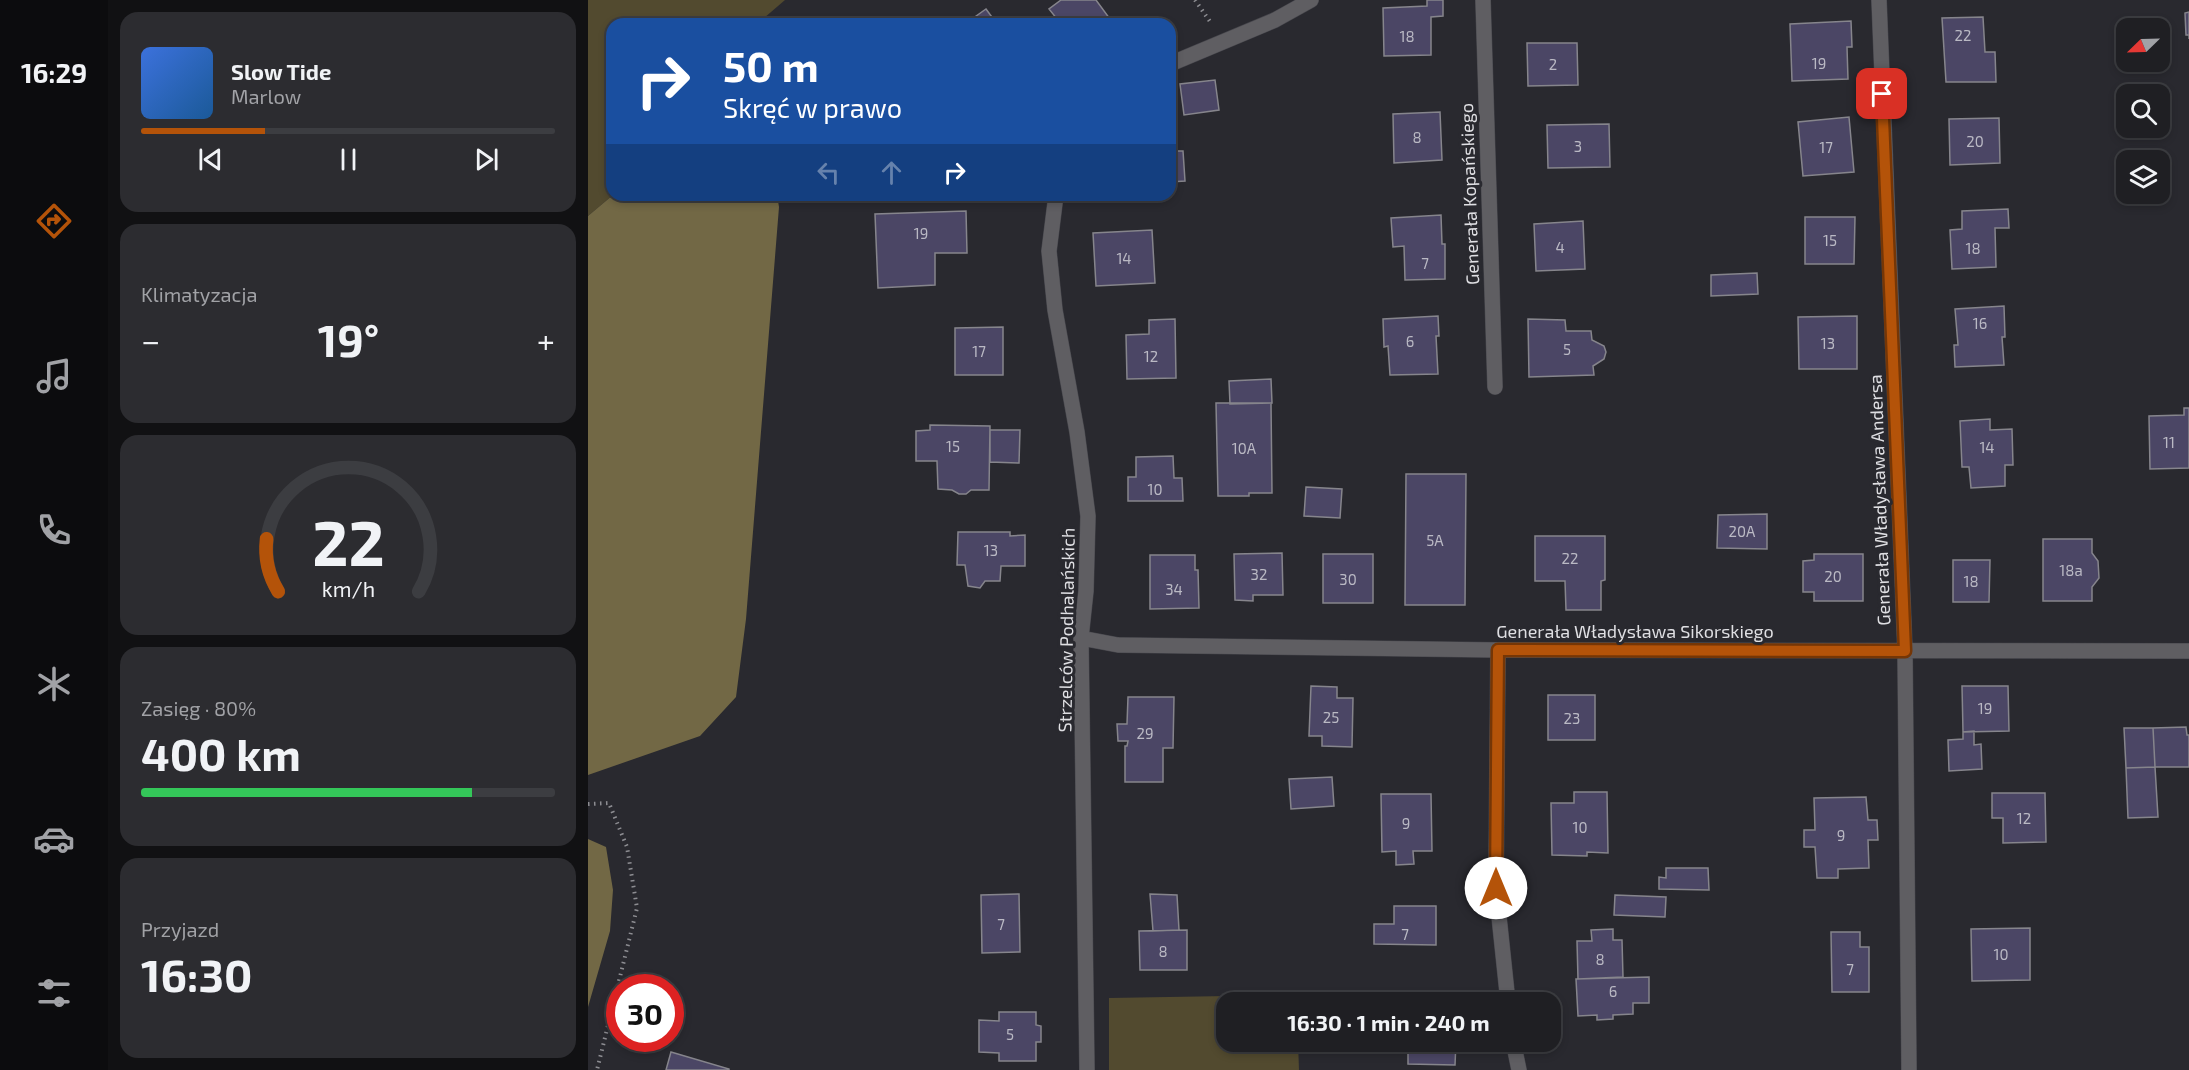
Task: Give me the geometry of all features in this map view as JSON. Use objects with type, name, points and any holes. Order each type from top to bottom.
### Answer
[{"type":"street","points":[[1176,61],[1275,20],[1311,0]]},
{"type":"street","name":"Generała Kopańskiego","points":[[1483,0],[1495,387]]},
{"type":"street","name":"Generała Władysława Andersa","points":[[1879,0],[1905,651],[1909,1070]]},
{"type":"street","name":"Strzelców Podhalańskich","points":[[1055,201],[1049,251],[1055,310],[1077,432],[1088,516],[1082,638],[1087,1070]]},
{"type":"street","name":"Generała Władysława Sikorskiego","points":[[1082,638],[1118,645],[1498,650],[2189,651]]},
{"type":"street","points":[[1498,650],[1496,888],[1507,992]]},
{"type":"street","points":[[1516,1052],[1519,1070]]},
{"type":"path","points":[[588,804],[609,803],[627,847],[637,908],[597,1070]]},
{"type":"shaded area","points":[[588,0],[785,0],[764,18],[606,18],[606,201],[588,216]]},
{"type":"shaded area","points":[[606,201],[778,201],[779,207],[746,619],[736,697],[700,736],[588,775],[588,216]]},
{"type":"shaded area","points":[[588,839],[606,847],[613,890],[610,931],[588,1007]]},
{"type":"shaded area","points":[[1216,996],[1216,1052],[1298,1052],[1299,1070],[1109,1070],[1109,998]]},
{"type":"building","points":[[1061,0],[1096,0],[1109,18],[1056,18],[1049,9]]},
{"type":"building","points":[[1427,0],[1443,0],[1443,16],[1431,17],[1431,55],[1384,56],[1383,8],[1427,6]]},
{"type":"building","points":[[986,9],[993,18],[973,18]]},
{"type":"building","points":[[2189,12],[2189,35],[2186,35],[2185,13]]},
{"type":"building","points":[[1983,17],[1985,52],[1995,52],[1996,82],[1946,82],[1942,18]]},
{"type":"building","points":[[1851,21],[1852,47],[1847,47],[1848,79],[1792,81],[1790,24]]},
{"type":"building","points":[[1527,43],[1577,43],[1578,85],[1528,86]]},
{"type":"building","points":[[1215,80],[1219,110],[1184,115],[1180,84]]},
{"type":"building","points":[[1440,112],[1442,160],[1394,163],[1393,114]]},
{"type":"building","points":[[1849,117],[1854,172],[1803,176],[1798,122]]},
{"type":"building","points":[[1999,118],[2000,163],[1950,165],[1949,119]]},
{"type":"building","points":[[1609,124],[1610,167],[1548,168],[1547,125]]},
{"type":"building","points":[[1176,151],[1183,151],[1185,181],[1176,182]]},
{"type":"building","points":[[2008,209],[2009,228],[1995,228],[1996,267],[1952,269],[1950,230],[1962,229],[1962,211]]},
{"type":"building","points":[[966,211],[967,253],[935,253],[935,285],[878,288],[875,214]]},
{"type":"building","points":[[1441,215],[1442,244],[1445,244],[1445,279],[1405,280],[1404,246],[1393,247],[1391,218]]},
{"type":"building","points":[[1805,217],[1855,217],[1854,264],[1805,264]]},
{"type":"building","points":[[1583,221],[1585,269],[1536,271],[1534,224]]},
{"type":"building","points":[[1152,230],[1155,283],[1096,286],[1093,233]]},
{"type":"building","points":[[1757,273],[1758,294],[1711,296],[1711,275]]},
{"type":"building","points":[[2004,306],[2005,337],[2002,337],[2004,365],[1955,367],[1954,345],[1958,345],[1955,309]]},
{"type":"building","points":[[1438,316],[1439,336],[1436,336],[1438,374],[1390,375],[1388,346],[1384,347],[1383,319]]},
{"type":"building","points":[[1857,316],[1857,369],[1799,369],[1798,317]]},
{"type":"building","points":[[1175,319],[1176,378],[1127,379],[1126,335],[1149,334],[1149,320]]},
{"type":"building","points":[[1528,319],[1565,320],[1566,331],[1591,331],[1592,340],[1604,346],[1606,352],[1604,359],[1593,366],[1594,375],[1529,377]]},
{"type":"building","points":[[1003,327],[1003,375],[955,375],[955,328]]},
{"type":"building","points":[[1271,379],[1272,403],[1230,404],[1229,381]]},
{"type":"building","points":[[1216,403],[1271,403],[1272,493],[1218,496]]},
{"type":"building","points":[[2184,408],[2189,408],[2189,468],[2150,469],[2149,416],[2184,415]]},
{"type":"building","points":[[1990,419],[1990,430],[2012,429],[2013,465],[2005,465],[2005,486],[1971,488],[1969,467],[1962,467],[1960,421]]},
{"type":"building","points":[[930,425],[990,426],[989,490],[971,490],[966,494],[959,494],[952,490],[938,489],[937,461],[916,461],[916,431],[930,430]]},
{"type":"building","points":[[990,430],[1020,430],[1019,463],[990,462]]},
{"type":"building","points":[[1173,456],[1174,478],[1182,478],[1183,501],[1128,501],[1128,477],[1136,477],[1136,457]]},
{"type":"building","points":[[1406,474],[1466,474],[1465,605],[1405,605]]},
{"type":"building","points":[[1306,487],[1342,489],[1340,518],[1304,516]]},
{"type":"building","points":[[1767,514],[1767,549],[1717,548],[1718,515]]},
{"type":"building","points":[[958,532],[1010,532],[1010,536],[1025,535],[1025,566],[1001,566],[1000,581],[985,581],[980,588],[968,586],[965,565],[957,565]]},
{"type":"building","points":[[1535,536],[1605,536],[1605,580],[1601,581],[1601,610],[1566,610],[1565,581],[1535,581]]},
{"type":"building","points":[[2043,539],[2092,539],[2092,553],[2098,561],[2099,578],[2092,587],[2092,601],[2043,601]]},
{"type":"building","points":[[1282,553],[1283,595],[1253,595],[1253,601],[1235,600],[1234,554]]},
{"type":"building","points":[[1323,554],[1373,554],[1373,603],[1323,603]]},
{"type":"building","points":[[1814,554],[1863,554],[1863,601],[1814,601],[1814,592],[1803,592],[1803,561],[1814,560]]},
{"type":"building","points":[[1150,555],[1195,555],[1195,570],[1198,570],[1199,608],[1150,609]]},
{"type":"building","points":[[1953,560],[1990,560],[1989,602],[1953,602]]},
{"type":"building","points":[[1311,686],[1337,687],[1337,698],[1353,698],[1352,747],[1322,746],[1322,736],[1309,736]]},
{"type":"building","points":[[1962,686],[2008,686],[2009,731],[1963,732]]},
{"type":"building","points":[[1548,695],[1595,695],[1595,740],[1548,740]]},
{"type":"building","points":[[1128,697],[1174,697],[1173,748],[1163,748],[1163,782],[1125,782],[1125,746],[1128,741],[1118,741],[1117,724],[1127,724]]},
{"type":"building","points":[[2186,727],[2187,735],[2189,735],[2189,767],[2155,767],[2153,728]]},
{"type":"building","points":[[2124,728],[2153,728],[2155,767],[2126,768]]},
{"type":"building","points":[[1974,731],[1974,745],[1981,744],[1982,769],[1949,771],[1948,740],[1963,739],[1963,732]]},
{"type":"building","points":[[2155,767],[2158,817],[2128,818],[2126,768]]},
{"type":"building","points":[[1332,777],[1334,806],[1291,809],[1289,779]]},
{"type":"building","points":[[1574,792],[1607,792],[1608,853],[1587,852],[1587,856],[1552,855],[1551,803],[1574,803]]},
{"type":"building","points":[[1992,793],[2045,793],[2046,842],[2003,843],[2003,818],[1992,818]]},
{"type":"building","points":[[1381,794],[1431,794],[1432,851],[1413,851],[1414,864],[1396,865],[1396,851],[1382,852]]},
{"type":"building","points":[[1866,797],[1868,820],[1877,820],[1878,840],[1868,840],[1869,868],[1838,869],[1838,878],[1817,878],[1815,847],[1804,847],[1804,830],[1815,830],[1814,798]]},
{"type":"building","points":[[1666,868],[1708,868],[1709,890],[1659,889],[1659,877],[1666,878]]},
{"type":"building","points":[[1019,894],[1020,952],[982,953],[981,895]]},
{"type":"building","points":[[1150,894],[1177,895],[1179,930],[1153,931]]},
{"type":"building","points":[[1615,895],[1666,897],[1665,917],[1614,915]]},
{"type":"building","points":[[1394,906],[1436,906],[1436,945],[1374,944],[1374,924],[1394,924]]},
{"type":"building","points":[[2030,928],[2030,980],[1972,981],[1971,929]]},
{"type":"building","points":[[1613,929],[1613,940],[1622,940],[1623,977],[1578,979],[1577,941],[1592,941],[1591,930]]},
{"type":"building","points":[[1187,930],[1187,970],[1140,970],[1139,931]]},
{"type":"building","points":[[1831,932],[1860,932],[1860,947],[1869,947],[1869,992],[1832,992]]},
{"type":"building","points":[[1649,977],[1649,1003],[1633,1003],[1633,1014],[1613,1015],[1613,1019],[1597,1020],[1597,1015],[1578,1016],[1576,979]]},
{"type":"building","points":[[999,1012],[1036,1012],[1036,1025],[1041,1026],[1041,1042],[1036,1042],[1036,1061],[999,1061],[999,1053],[979,1052],[979,1020],[999,1021]]},
{"type":"building","points":[[671,1052],[729,1069],[729,1070],[666,1070]]},
{"type":"building","points":[[1408,1052],[1456,1052],[1455,1065],[1408,1064]]},
{"type":"route","points":[[1496,888],[1498,650],[1905,651],[1882,94]]}]
